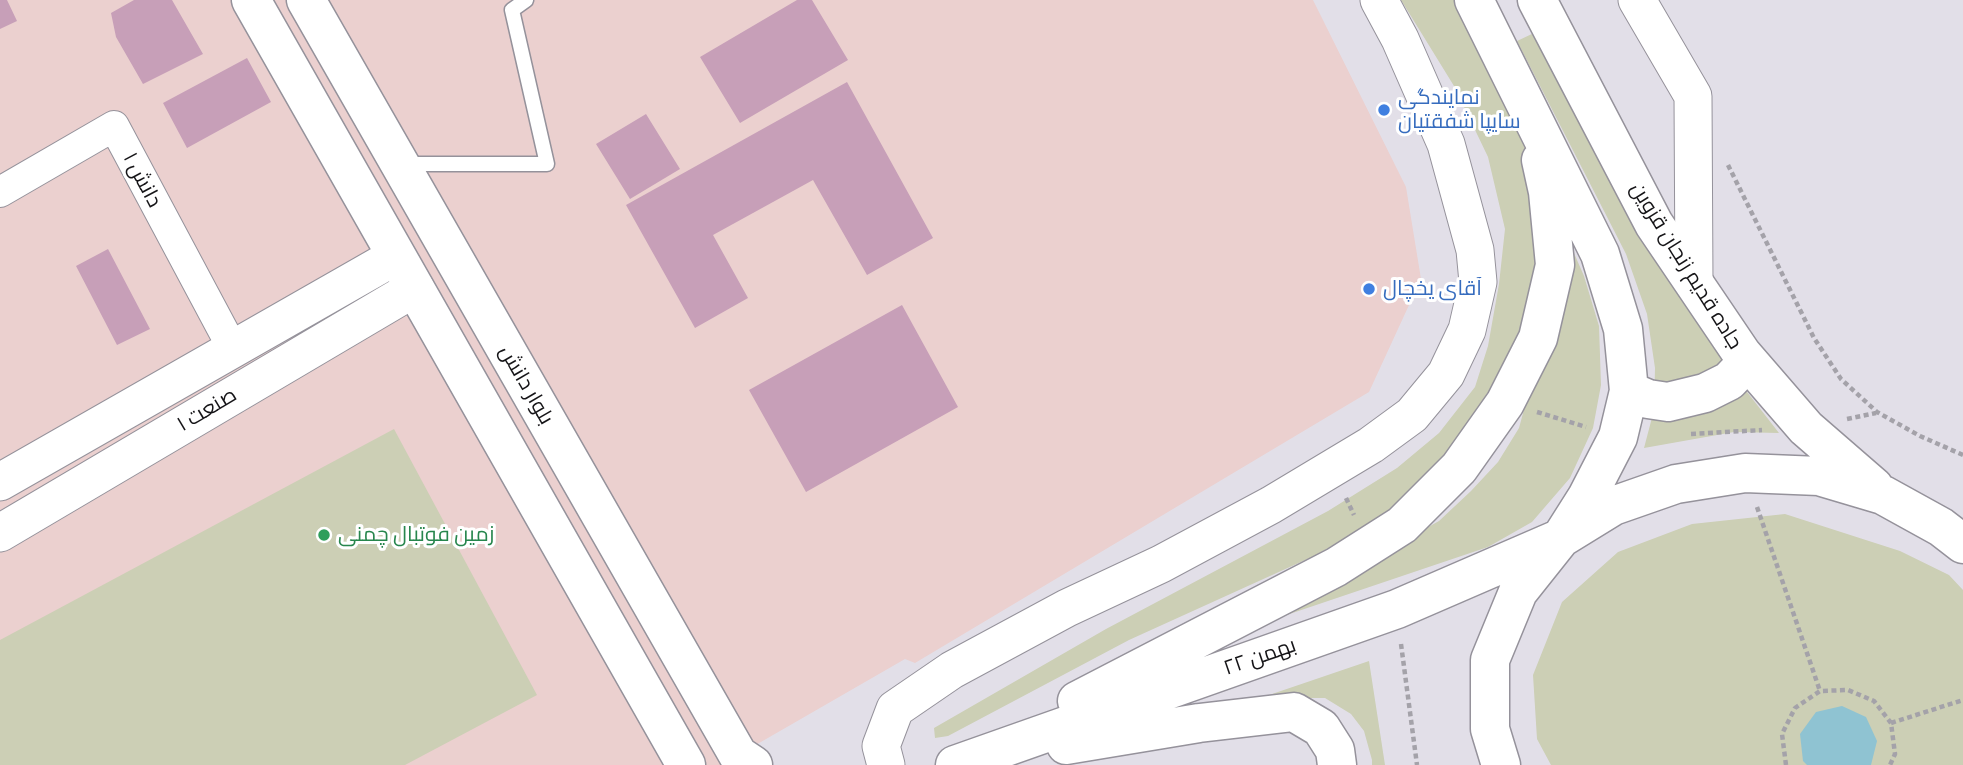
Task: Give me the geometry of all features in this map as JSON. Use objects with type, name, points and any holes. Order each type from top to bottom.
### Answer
[{"type":"main road","points":[[251,0],[686,765]]},
{"type":"main road","name":"بلوار دانش","points":[[306,0],[738,755],[753,765]]},
{"type":"main road","points":[[1474,0],[1600,254],[1623,329],[1629,391],[1618,437],[1587,497],[1560,538],[1517,592],[1490,660],[1490,729],[1501,765]]},
{"type":"main road","name":"جاده قدیم زنجان قزوین","points":[[1537,0],[1654,224],[1748,361],[1806,428],[1883,495]]},
{"type":"main road","points":[[956,764],[1336,567],[1402,525],[1459,468],[1505,402],[1538,338],[1555,265],[1548,192],[1530,110]]},
{"type":"main road","points":[[358,187],[400,164]]},
{"type":"main road","points":[[1629,391],[1647,399],[1668,402],[1705,393],[1729,381],[1748,361]]},
{"type":"main road","points":[[1560,538],[1613,506],[1664,488],[1745,473],[1819,476],[1883,495],[1941,527],[1963,544]]},
{"type":"main road","name":"۲۲ بهمن","points":[[956,764],[1397,609],[1560,538]]},
{"type":"main road","points":[[956,764],[1199,723],[1294,712],[1321,728],[1335,750],[1337,765]]},
{"type":"street","points":[[886,765],[881,746],[895,709],[952,670],[1271,505],[1371,445],[1412,415],[1447,374],[1467,330],[1478,282],[1475,250],[1446,144],[1400,39],[1379,0]]},
{"type":"street","points":[[1637,0],[1693,96],[1694,283]]},
{"type":"street","name":"دانش ۱","points":[[0,192],[114,126],[233,349]]},
{"type":"street","name":"صنعت ۱","points":[[0,482],[396,256]]},
{"type":"street","name":"صنعت ۱","points":[[0,533],[415,288]]},
{"type":"lane","points":[[400,164],[547,164],[512,10],[526,0]]},
{"type":"path","points":[[1723,157],[1814,338],[1841,379],[1877,412],[1920,436],[1963,454]]},
{"type":"path","points":[[1745,473],[1821,691]]},
{"type":"path","points":[[1783,764],[1782,734],[1796,708],[1821,691],[1848,690],[1874,701],[1891,723],[1895,754],[1890,765]]},
{"type":"path","points":[[1891,723],[1963,701]]},
{"type":"shaded area","points":[[0,0],[1313,0],[1406,187],[1421,279],[1369,392],[915,663],[905,659],[721,765],[0,765]]},
{"type":"green space","points":[[1401,0],[1460,0],[1524,140],[1532,178],[1539,270],[1506,376],[1448,463],[1401,507],[1314,556],[1129,640],[948,736],[935,738],[934,728],[1106,629],[1328,511],[1397,468],[1439,433],[1475,387],[1488,346],[1505,229],[1488,157],[1454,86]]},
{"type":"green space","points":[[1534,33],[1697,321],[1726,365],[1779,433],[1734,432],[1644,448],[1654,410],[1655,368],[1647,314],[1626,254],[1517,41]]},
{"type":"green space","points":[[1563,228],[1584,276],[1599,326],[1601,385],[1593,428],[1570,478],[1532,522],[1488,547],[1248,628],[1439,521],[1498,462],[1519,428]]},
{"type":"green space","name":"زمین فوتبال چمنی","points":[[394,429],[537,695],[405,765],[0,765],[0,640]]},
{"type":"green space","points":[[1785,514],[1900,551],[1949,575],[1963,590],[1963,765],[1551,765],[1537,739],[1533,675],[1562,602],[1618,552],[1692,524]]},
{"type":"green space","points":[[1369,661],[1385,765],[1372,765],[1364,731],[1351,714],[1325,698],[1300,698],[1228,709]]},
{"type":"water","points":[[1842,706],[1866,717],[1877,741],[1871,765],[1807,765],[1803,761],[1800,734],[1816,712]]},
{"type":"building","points":[[0,0],[7,0],[17,21],[0,29]]},
{"type":"building","points":[[134,0],[172,0],[203,54],[143,84],[116,37],[111,13]]},
{"type":"building","points":[[797,0],[812,0],[848,60],[740,123],[700,57]]},
{"type":"building","points":[[247,58],[271,102],[187,148],[163,103]]},
{"type":"building","points":[[847,82],[933,238],[867,275],[813,180],[713,235],[748,298],[695,328],[626,205]]},
{"type":"building","points":[[646,114],[680,169],[630,199],[596,144]]},
{"type":"building","points":[[108,249],[150,329],[117,345],[76,266]]},
{"type":"building","points":[[902,305],[958,407],[806,492],[749,390]]},
{"type":"place","name":"نمایندگی سایپا شفقتیان","points":[[1384,110]]},
{"type":"place","name":"آقای یخچال","points":[[1369,289]]},
{"type":"place","name":"زمین فوتبال چمنی","points":[[324,535]]}]
